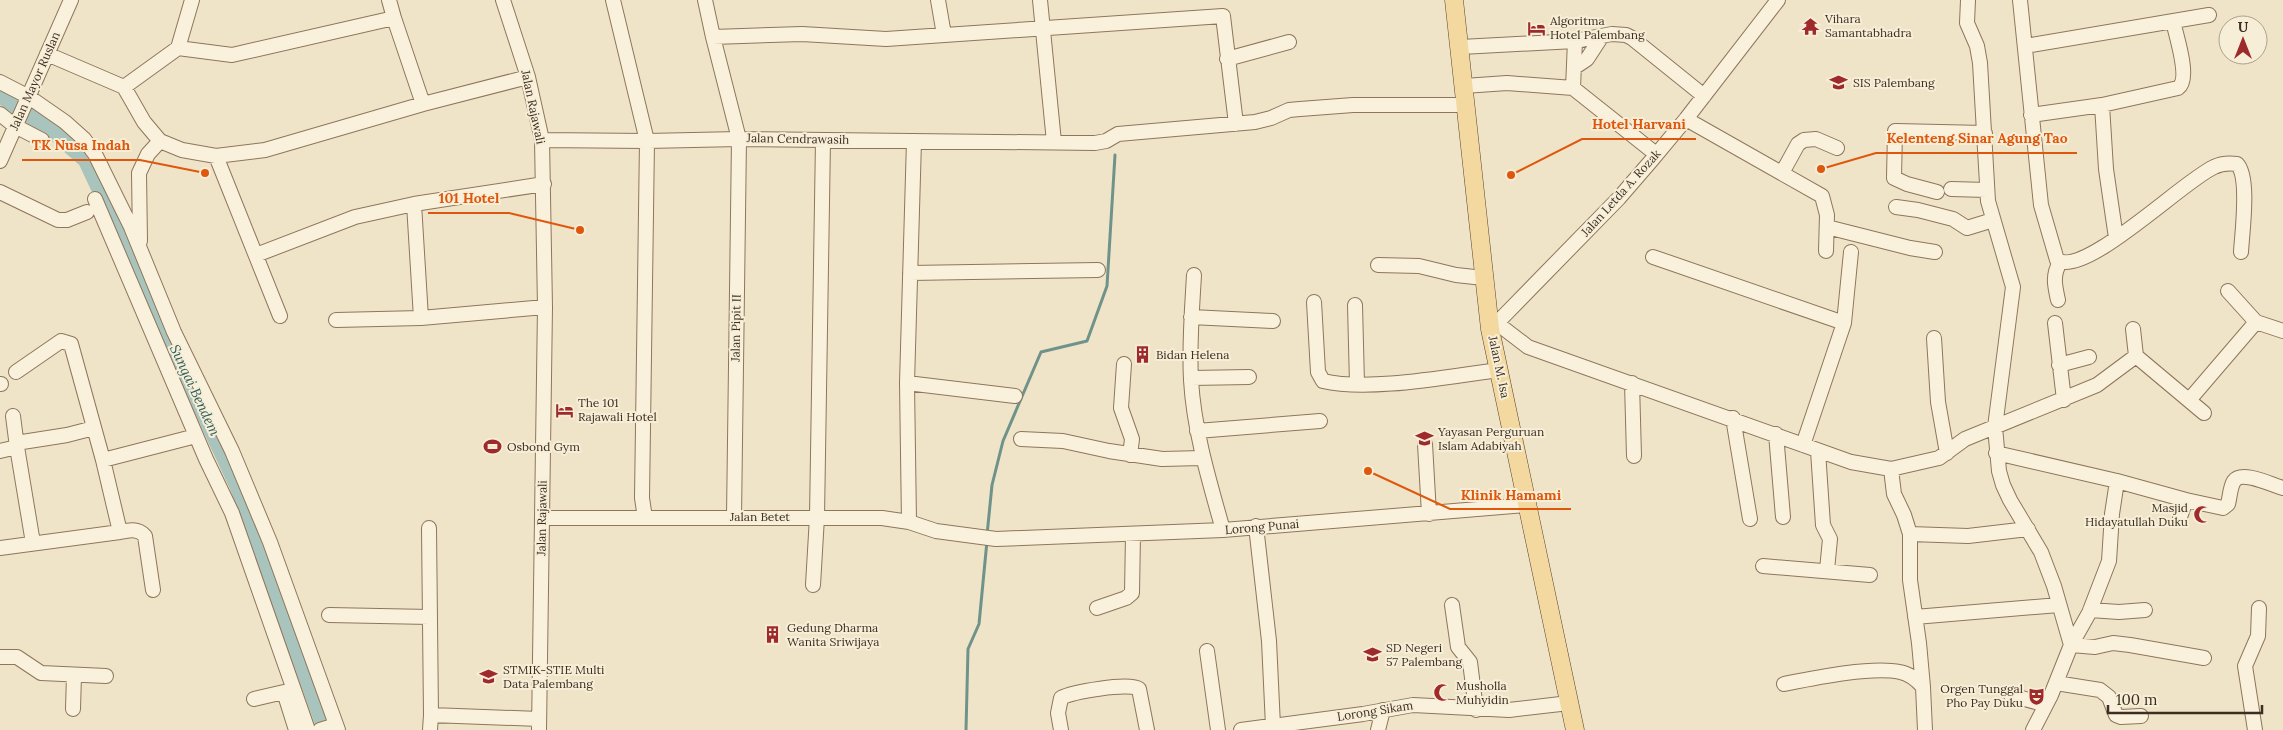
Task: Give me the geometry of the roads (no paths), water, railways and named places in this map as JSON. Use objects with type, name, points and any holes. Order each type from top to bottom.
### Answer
[{"type":"main road","name":"Jalan M. Isa","points":[[1454,0],[1461,48],[1484,278],[1494,327],[1499,370],[1575,730]]},
{"type":"street","name":"Jalan Mayor Ruslan","points":[[0,161],[71,0]]},
{"type":"street","points":[[124,87],[178,48],[192,0]]},
{"type":"street","points":[[389,0],[423,104]]},
{"type":"street","name":"Jalan Rajawali","points":[[503,0],[528,77],[542,140],[545,307],[539,724]]},
{"type":"street","points":[[613,0],[647,141],[642,498],[644,518]]},
{"type":"street","name":"Jalan Pipit II","points":[[705,0],[712,36],[739,139],[734,517]]},
{"type":"street","points":[[938,0],[944,35]]},
{"type":"street","points":[[1040,0],[1054,142]]},
{"type":"street","name":"Jalan Letda A. Rozak","points":[[1494,327],[1619,198],[1686,119],[1778,0]]},
{"type":"street","points":[[1968,0],[1967,23],[1978,46],[1980,64],[1987,190],[1993,220],[2011,278],[2013,293],[1995,427],[1996,453],[2003,485],[2041,552],[2071,645]]},
{"type":"street","points":[[2023,1],[2031,115],[2041,205],[2054,255],[2060,262],[2070,263],[2095,253],[2191,181],[2214,167],[2223,164],[2237,164],[2242,174],[2244,190],[2241,252]]},
{"type":"street","points":[[2025,46],[2209,15]]},
{"type":"street","points":[[712,36],[802,34],[886,39],[999,33],[1042,28],[1223,16],[1236,124]]},
{"type":"street","points":[[178,48],[232,55],[394,18]]},
{"type":"street","points":[[2031,115],[2150,96],[2181,86],[2184,72],[2173,21]]},
{"type":"street","points":[[1461,48],[1575,41],[1619,34],[1632,38],[1704,96]]},
{"type":"street","points":[[1574,67],[1587,59],[1602,36]]},
{"type":"street","points":[[1573,88],[1575,41]]},
{"type":"street","points":[[1227,59],[1289,42]]},
{"type":"street","points":[[47,54],[124,87],[144,122],[160,141],[182,150],[216,156],[265,150],[423,104],[528,77]]},
{"type":"street","points":[[0,82],[65,122],[90,145],[141,250],[174,332],[229,444],[270,542],[331,728]]},
{"type":"street","points":[[1464,86],[1507,83],[1573,88],[1656,154]]},
{"type":"street","name":"Jalan Cendrawasih","points":[[542,140],[647,141],[739,139],[1095,143],[1106,141],[1118,134],[1264,120],[1289,110],[1300,108],[1353,105],[1466,106]]},
{"type":"street","points":[[2102,105],[2106,169],[2116,238]]},
{"type":"street","points":[[0,114],[42,140]]},
{"type":"street","points":[[1686,119],[1730,146],[1822,196],[1827,215],[1826,251]]},
{"type":"street","points":[[1985,133],[1895,131],[1894,178],[1907,184],[1944,190],[1987,190]]},
{"type":"street","points":[[1782,173],[1798,144],[1804,140],[1816,139],[1837,148]]},
{"type":"street","points":[[814,586],[817,517],[823,140]]},
{"type":"street","points":[[141,250],[139,173],[148,154],[160,141]]},
{"type":"street","points":[[909,522],[907,383],[914,141]]},
{"type":"street","points":[[216,156],[280,316]]},
{"type":"street","points":[[256,255],[355,217],[414,204],[544,184]]},
{"type":"street","points":[[0,192],[58,220],[67,220],[87,212]]},
{"type":"street","points":[[95,199],[196,436],[232,513],[308,730]]},
{"type":"street","points":[[414,204],[421,318]]},
{"type":"street","points":[[1896,208],[1918,210],[1953,219],[1967,228],[1993,220]]},
{"type":"street","points":[[1827,227],[1910,248],[1935,252]]},
{"type":"street","points":[[1803,445],[1844,323],[1852,252]]},
{"type":"street","points":[[1654,257],[1844,323]]},
{"type":"street","points":[[2058,300],[2054,280],[2055,271],[2060,262]]},
{"type":"street","points":[[1378,264],[1420,266],[1456,275],[1484,278]]},
{"type":"street","points":[[910,273],[1098,270]]},
{"type":"street","points":[[1194,275],[1191,317],[1191,378],[1202,458],[1223,530]]},
{"type":"street","points":[[2228,291],[2256,322],[2283,331]]},
{"type":"street","points":[[1314,302],[1319,376],[1326,382],[1357,384],[1399,382],[1499,370]]},
{"type":"street","points":[[1355,305],[1357,384]]},
{"type":"street","points":[[336,320],[421,318],[545,307]]},
{"type":"street","points":[[1191,317],[1273,321]]},
{"type":"street","points":[[2190,399],[2256,322]]},
{"type":"street","points":[[2055,323],[2064,400]]},
{"type":"street","points":[[1494,327],[1528,347],[1733,418],[1818,451],[1867,466],[1891,469],[1940,458],[1965,439],[2064,400],[2097,384],[2136,356]]},
{"type":"street","points":[[2133,329],[2136,356],[2190,399],[2204,413]]},
{"type":"street","points":[[1934,338],[1938,402],[1947,453]]},
{"type":"street","points":[[16,372],[61,341],[71,344],[104,460],[120,532]]},
{"type":"street","points":[[2059,365],[2089,357]]},
{"type":"street","points":[[1124,364],[1121,408],[1132,438],[1130,454]]},
{"type":"street","points":[[1191,378],[1249,377]]},
{"type":"street","points":[[907,383],[1015,396]]},
{"type":"street","points":[[1632,383],[1634,456]]},
{"type":"street","points":[[13,416],[33,543]]},
{"type":"street","points":[[1733,418],[1750,518]]},
{"type":"street","points":[[1198,431],[1320,421]]},
{"type":"street","points":[[0,451],[17,445],[94,428]]},
{"type":"street","points":[[1776,434],[1783,517]]},
{"type":"street","points":[[104,460],[196,436]]},
{"type":"street","points":[[1022,438],[1062,441],[1162,459],[1202,458]]},
{"type":"street","points":[[1425,444],[1429,514]]},
{"type":"street","points":[[1818,451],[1823,525],[1830,539],[1827,570]]},
{"type":"street","points":[[1996,453],[2223,508],[2228,504],[2232,483],[2244,476],[2283,488]]},
{"type":"street","points":[[1891,469],[1894,494],[1910,534],[1910,580],[1925,730]]},
{"type":"street","points":[[2033,730],[2056,683],[2071,645],[2090,610],[2109,561],[2112,514],[2117,481]]},
{"type":"street","points":[[2180,516],[2186,500]]},
{"type":"street","name":"Lorong Punai","points":[[976,538],[1133,535],[1223,530],[1527,505]]},
{"type":"street","name":"Jalan Betet","points":[[542,518],[882,518],[909,522],[936,531],[976,538]]},
{"type":"street","points":[[1256,526],[1269,642],[1274,726]]},
{"type":"street","points":[[429,528],[432,715],[430,730]]},
{"type":"street","points":[[1910,534],[1961,536],[2028,529]]},
{"type":"street","points":[[0,548],[133,530],[145,536],[153,590]]},
{"type":"street","points":[[1097,608],[1126,598],[1132,593],[1133,535]]},
{"type":"street","points":[[1763,566],[1870,575]]},
{"type":"street","points":[[1915,617],[2059,604]]},
{"type":"street","points":[[1452,605],[1458,647],[1470,662],[1476,710]]},
{"type":"street","points":[[2255,730],[2245,666],[2258,636],[2259,608]]},
{"type":"street","points":[[2090,610],[2119,612],[2145,610]]},
{"type":"street","points":[[329,615],[430,617]]},
{"type":"street","points":[[2071,645],[2095,647],[2113,643],[2204,658]]},
{"type":"street","points":[[1207,651],[1218,730]]},
{"type":"street","points":[[6,656],[21,659],[41,673],[106,676]]},
{"type":"street","points":[[1784,684],[1818,677],[1884,671],[1909,674],[1922,687]]},
{"type":"street","points":[[73,708],[74,675]]},
{"type":"street","points":[[2056,683],[2100,690],[2109,697],[2116,715],[2141,716]]},
{"type":"street","points":[[1061,730],[1058,713],[1061,698],[1075,693],[1126,686],[1139,689],[1147,730]]},
{"type":"street","points":[[254,699],[284,692],[296,730]]},
{"type":"street","points":[[2010,695],[2046,705]]},
{"type":"street","name":"Lorong Sikam","points":[[1241,730],[1425,704],[1476,710],[1509,710],[1569,703]]},
{"type":"street","points":[[1378,730],[1383,710]]},
{"type":"street","points":[[432,715],[539,724]]},
{"type":"waterway","name":"Sungai Bendem","points":[[0,93],[58,134],[87,159],[239,486],[327,730]]},
{"type":"waterway","points":[[987,535],[992,485],[1003,441],[1041,352],[1087,341],[1107,286],[1115,155]]},
{"type":"waterway","points":[[966,730],[968,649],[979,624],[987,541]]},
{"type":"place","name":"Vihara Samantabhadra","points":[[1811,26]]},
{"type":"place","name":"Algoritma Hotel Palembang","points":[[1536,28]]},
{"type":"place","name":"SIS Palembang","points":[[1839,83]]},
{"type":"place","name":"Kelenteng Sinar Agung Tao","points":[[1821,169]]},
{"type":"place","name":"TK Nusa Indah","points":[[205,173]]},
{"type":"place","name":"Hotel Harvani","points":[[1511,175]]},
{"type":"place","name":"101 Hotel","points":[[580,230]]},
{"type":"place","name":"Bidan Helena","points":[[1142,355]]},
{"type":"place","name":"The 101 Rajawali Hotel","points":[[564,410]]},
{"type":"place","name":"Yayasan Perguruan Islam Adabiyah","points":[[1424,439]]},
{"type":"place","name":"Osbond Gym","points":[[493,447]]},
{"type":"place","name":"Klinik Hamami","points":[[1368,471]]},
{"type":"place","name":"Masjid Hidayatullah Duku","points":[[2202,515]]},
{"type":"place","name":"Gedung Dharma Wanita Sriwijaya","points":[[773,635]]},
{"type":"place","name":"SD Negeri 57 Palembang","points":[[1372,655]]},
{"type":"place","name":"STMIK-STIE Multi Data Palembang","points":[[489,677]]},
{"type":"place","name":"Musholla Muhyidin","points":[[1442,693]]},
{"type":"place","name":"Orgen Tunggal Pho Pay Duku","points":[[2037,696]]}]
